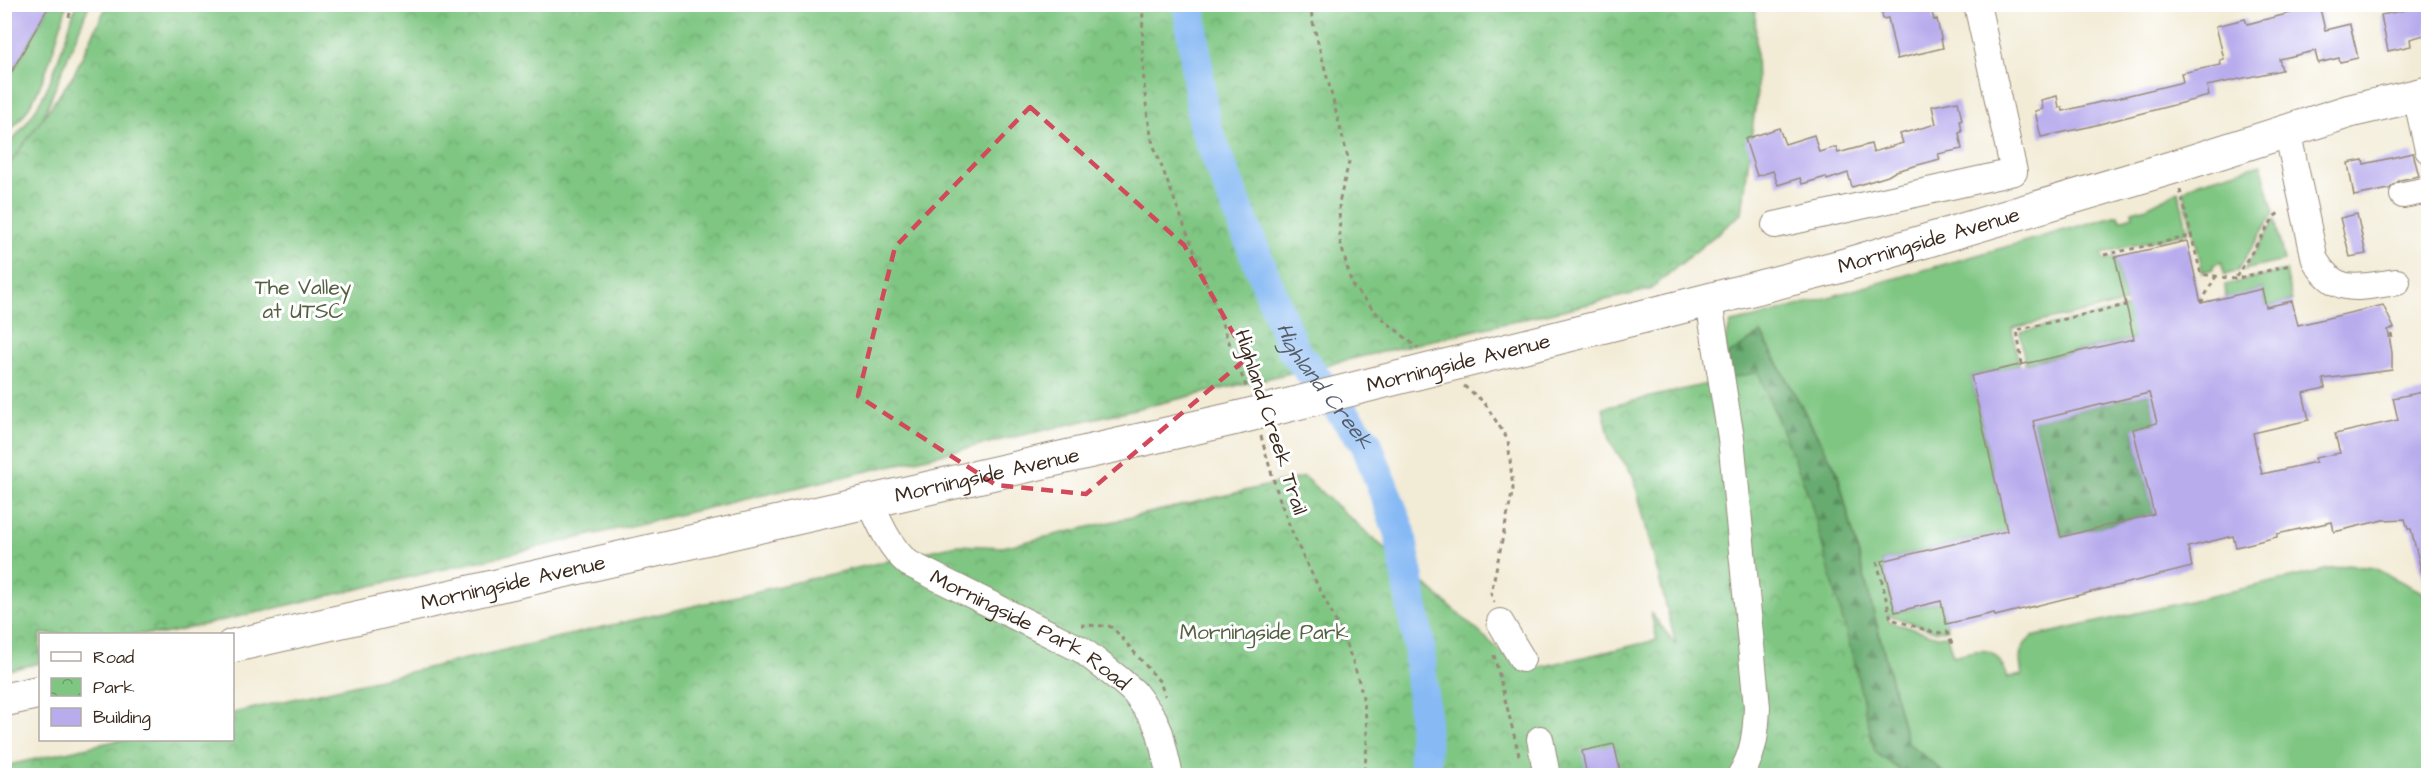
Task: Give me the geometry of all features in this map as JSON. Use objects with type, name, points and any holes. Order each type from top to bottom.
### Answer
[{"type":"main road","name":"Morningside Avenue","points":[[234,646],[1248,414],[1709,302],[1838,267],[2174,167],[2350,111],[2422,95]]},
{"type":"main road","points":[[4,700],[39,692]]},
{"type":"street","points":[[1774,225],[2014,172],[1977,4]]},
{"type":"street","points":[[2422,95],[2428,150]]},
{"type":"street","points":[[2287,130],[2315,260],[2321,270],[2340,286],[2355,288],[2397,282]]},
{"type":"street","points":[[2403,195],[2428,190]]},
{"type":"street","points":[[1709,302],[1732,449],[1757,707],[1754,747],[1749,762],[1740,776]]},
{"type":"street","name":"Morningside Park Road","points":[[869,500],[895,549],[908,563],[1082,650],[1134,692],[1154,719],[1160,733],[1170,776]]},
{"type":"street","points":[[1500,622],[1522,659]]},
{"type":"street","points":[[1540,739],[1547,776]]},
{"type":"path","points":[[69,17],[72,4]]},
{"type":"path","name":"Highland Creek Trail","points":[[1143,4],[1142,75],[1145,109],[1153,144],[1279,501],[1303,556],[1340,628],[1361,686],[1366,740],[1363,776]]},
{"type":"path","points":[[1311,4],[1312,19],[1349,162],[1339,203],[1340,241],[1352,285],[1378,315],[1422,351]]},
{"type":"path","points":[[2179,188],[2201,274],[2235,279],[2290,266]]},
{"type":"path","points":[[2235,279],[2279,213]]},
{"type":"path","points":[[2104,255],[2191,236]]},
{"type":"path","points":[[2201,303],[2216,276]]},
{"type":"path","points":[[2022,364],[2017,330],[2126,305]]},
{"type":"path","points":[[1458,381],[1484,402],[1508,440],[1513,489],[1491,593],[1500,622]]},
{"type":"path","points":[[1877,561],[1891,619],[1936,633],[1947,632],[1952,644]]},
{"type":"path","points":[[1493,650],[1523,768]]},
{"type":"highlighted area","points":[[1030,107],[1184,245],[1247,358],[1086,494],[996,485],[858,396],[895,247]]},
{"type":"green space","points":[[50,5],[67,5],[45,75],[29,108],[5,135],[5,85]]},
{"type":"green space","points":[[76,5],[89,5],[31,147],[5,176],[4,148],[19,133],[41,100],[57,63]]},
{"type":"green space","name":"The Valley at UTSC","points":[[107,5],[1755,5],[1757,92],[1742,213],[1649,290],[168,633],[39,633],[39,663],[5,671],[5,170],[73,76]]},
{"type":"green space","points":[[2261,164],[2274,213],[2237,271],[2225,275],[2221,262],[2213,265],[2213,269],[2203,272],[2183,191],[2199,182]]},
{"type":"green space","points":[[2178,191],[2188,232],[2102,253],[2104,260],[2115,257],[2126,303],[2012,328],[2019,365],[1971,376],[2007,531],[1882,561],[1895,612],[1941,601],[1948,629],[1936,631],[1888,615],[1889,621],[1937,636],[1947,635],[1953,656],[1973,651],[1988,651],[1999,659],[2007,678],[2022,675],[2020,664],[2022,649],[2032,637],[2347,565],[2374,568],[2428,595],[2428,775],[1947,775],[1908,745],[1837,471],[1762,334],[1727,356],[1725,341],[1731,323],[2118,215],[2120,220],[2133,216],[2132,211],[2147,207]]},
{"type":"green space","points":[[2275,220],[2284,261],[2244,270]]},
{"type":"green space","points":[[2286,271],[2292,301],[2266,307],[2262,289],[2226,298],[2225,285]]},
{"type":"green space","points":[[2127,308],[2182,328],[2025,363],[2020,332]]},
{"type":"green space","points":[[1761,333],[1837,472],[1907,742],[1947,775],[1749,775],[1727,356]]},
{"type":"green space","name":"Morningside Park","points":[[1758,372],[1809,496],[1853,658],[1875,752],[1906,775],[5,776],[4,766],[115,741],[234,741],[234,713],[956,545],[1003,547],[1304,477],[1523,671],[1657,640],[1651,613],[1676,645],[1633,475],[1611,444],[1603,408]]},
{"type":"green space","points":[[2149,393],[2157,423],[2133,430],[2154,514],[2061,537],[2033,421]]},
{"type":"building","points":[[4,4],[50,4],[4,85]]},
{"type":"building","points":[[1880,4],[1930,4],[1934,20],[1937,19],[1943,48],[1897,59],[1888,18],[1883,19]]},
{"type":"building","points":[[2319,4],[2325,30],[2350,24],[2358,58],[2340,62],[2339,58],[2318,63],[2315,51],[2279,59],[2282,70],[2207,86],[2209,96],[2041,137],[2035,111],[2043,109],[2041,100],[2057,96],[2059,108],[2062,107],[2063,111],[2183,82],[2181,73],[2221,65],[2220,60],[2224,59],[2216,26],[2245,19],[2247,24],[2291,13],[2290,10]]},
{"type":"building","points":[[2405,4],[2428,4],[2428,34],[2410,39],[2411,46],[2388,51],[2381,15],[2406,10]]},
{"type":"building","points":[[1958,101],[1962,120],[1960,120],[1962,132],[1959,133],[1962,149],[1938,154],[1940,159],[1896,171],[1888,176],[1852,187],[1848,173],[1827,180],[1826,177],[1802,184],[1800,178],[1778,185],[1773,171],[1757,176],[1745,139],[1779,128],[1785,144],[1814,135],[1819,152],[1836,147],[1838,153],[1871,144],[1873,152],[1903,143],[1900,134],[1936,124],[1932,106]]},
{"type":"building","points":[[2413,153],[2419,176],[2400,180],[2389,189],[2354,196],[2348,163],[2363,160],[2364,164]]},
{"type":"building","points":[[2357,214],[2366,254],[2350,257],[2340,218]]},
{"type":"building","points":[[2187,241],[2201,303],[2262,289],[2266,307],[2292,301],[2298,325],[2383,305],[2394,328],[2388,330],[2392,370],[2323,379],[2325,388],[2303,393],[2309,420],[2253,433],[2262,474],[2316,462],[2315,458],[2340,453],[2335,434],[2398,420],[2393,398],[2428,391],[2428,578],[2423,578],[2411,529],[2408,529],[2405,519],[2383,520],[2334,532],[2332,522],[2277,534],[2277,537],[2236,547],[2233,536],[2188,547],[2192,567],[1995,616],[1994,613],[1946,624],[1941,601],[1895,612],[1882,561],[2007,531],[1971,376],[2134,339],[2115,257]],"holes":[[[2149,393],[2157,423],[2133,429],[2154,514],[2061,537],[2033,421]]]},
{"type":"building","points":[[1614,744],[1620,770],[1614,772],[1615,776],[1587,776],[1582,751]]},
{"type":"waterway","name":"Highland Creek","points":[[1189,4],[1204,124],[1293,349],[1366,443],[1400,533],[1419,645],[1425,776]]}]
